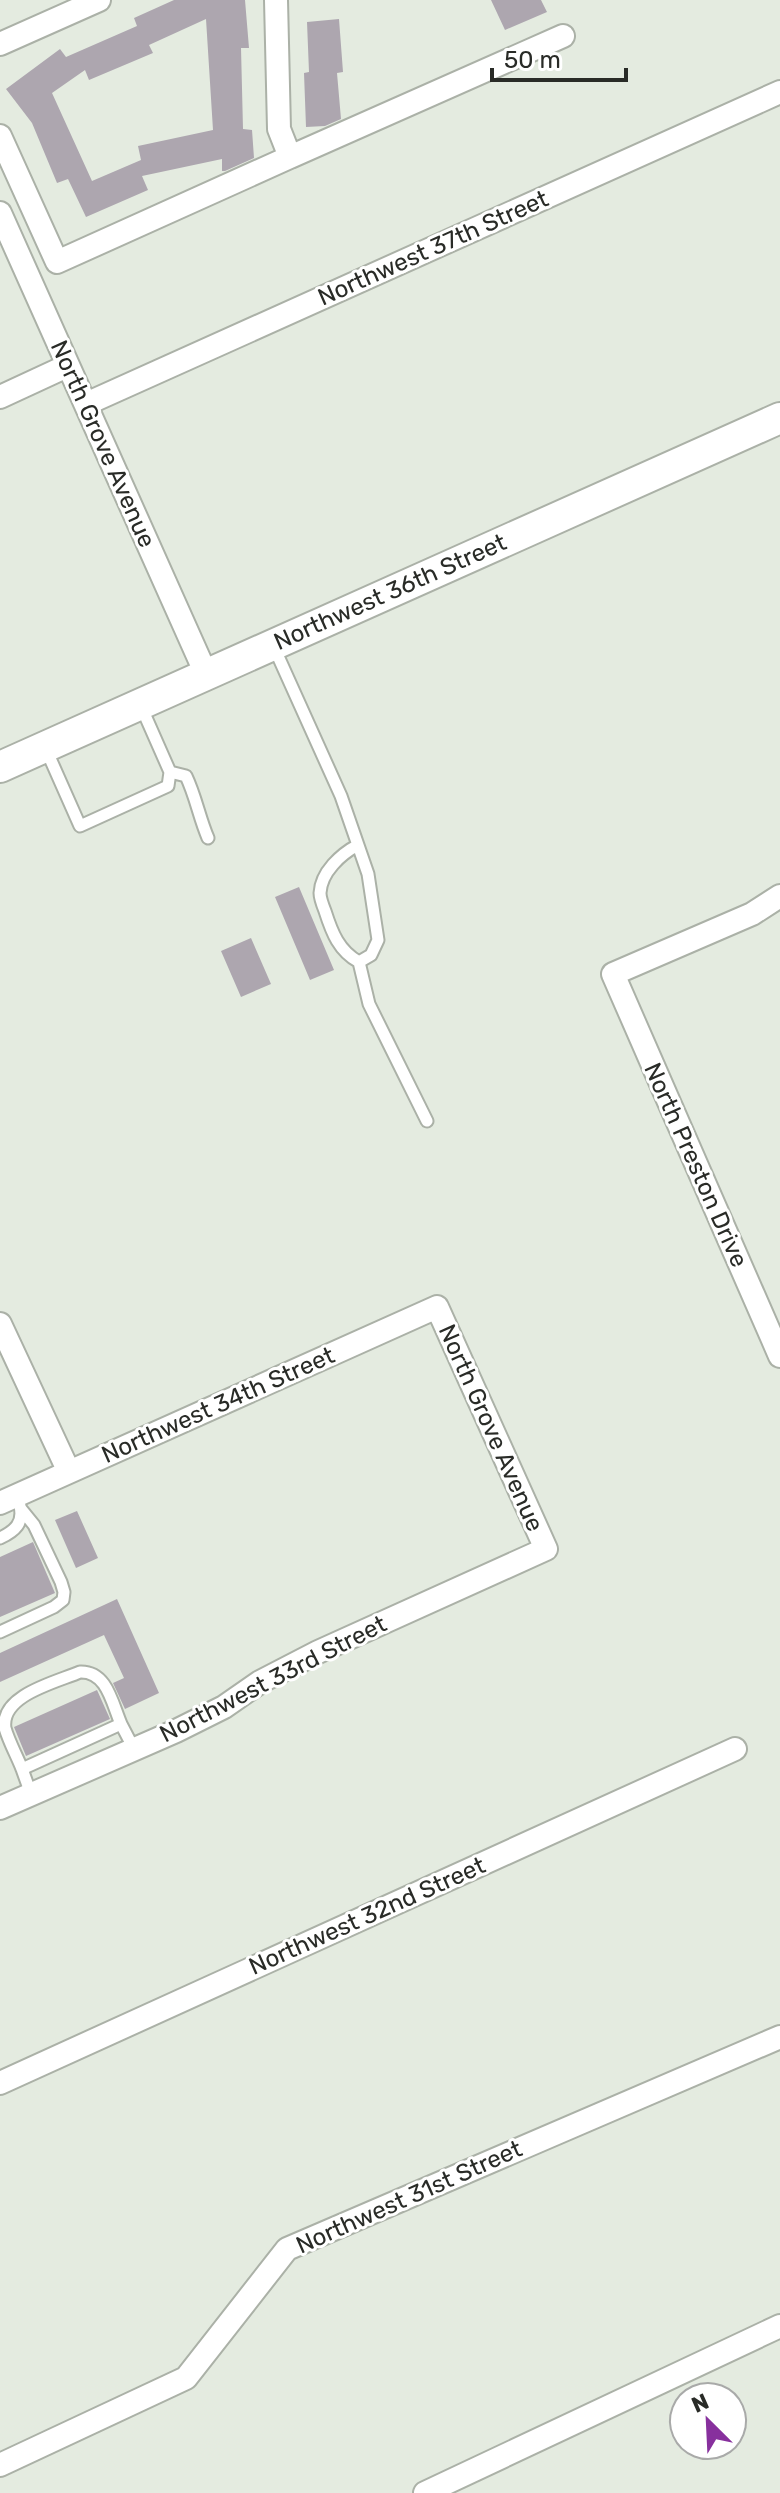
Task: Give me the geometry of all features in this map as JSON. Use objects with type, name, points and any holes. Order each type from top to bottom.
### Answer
[{"type":"main road","name":"Northwest 36th Street","points":[[0,767],[780,418]]},
{"type":"street","points":[[0,44],[99,0]]},
{"type":"street","points":[[276,0],[279,129],[290,157]]},
{"type":"street","points":[[27,275],[563,36]]},
{"type":"street","name":"Northwest 37th Street","points":[[86,404],[780,92]]},
{"type":"street","points":[[0,136],[57,262]]},
{"type":"street","name":"North Grove Avenue","points":[[0,213],[206,674]]},
{"type":"street","points":[[0,397],[67,366]]},
{"type":"street","name":"North Preston Drive","points":[[780,896],[752,914],[613,974],[780,1356]]},
{"type":"street","name":"North Grove Avenue","points":[[437,1307],[546,1549]]},
{"type":"street","name":"Northwest 34th Street","points":[[12,1503],[69,1472],[437,1307]]},
{"type":"street","points":[[0,1324],[69,1472]]},
{"type":"street","name":"Northwest 33rd Street","points":[[0,1808],[224,1707],[260,1682],[318,1652],[546,1549]]},
{"type":"street","name":"Northwest 32nd Street","points":[[0,2083],[735,1749]]},
{"type":"street","name":"Northwest 31st Street","points":[[0,2465],[186,2378],[287,2249],[780,2037]]},
{"type":"street","points":[[425,2493],[780,2326]]},
{"type":"lane","points":[[273,645],[341,796],[368,874],[378,940],[371,955],[359,962]]},
{"type":"lane","points":[[44,747],[80,826],[168,786],[170,772],[140,704]]},
{"type":"lane","points":[[170,772],[186,776],[196,798],[195,810],[208,838]]},
{"type":"lane","points":[[358,845],[344,853],[327,872],[320,894],[331,932],[346,955],[359,962],[369,1004],[427,1121]]},
{"type":"lane","points":[[0,1538],[18,1526],[12,1503]]},
{"type":"lane","points":[[0,1632],[63,1600],[61,1582],[34,1525],[12,1503]]},
{"type":"lane","points":[[31,1794],[5,1726],[4,1716],[14,1700],[89,1671],[103,1681],[134,1749]]},
{"type":"lane","points":[[22,1769],[121,1724]]},
{"type":"building","points":[[174,0],[245,0],[249,48],[241,48],[243,129],[252,130],[254,158],[225,171],[222,171],[222,159],[142,176],[148,190],[86,217],[68,179],[57,183],[32,123],[6,89],[60,49],[66,57],[137,26],[134,18]],"holes":[[[206,19],[213,130],[138,146],[141,160],[92,181],[52,93],[85,70],[89,80],[153,53],[149,45]]]},
{"type":"building","points":[[491,0],[541,0],[547,12],[505,30]]},
{"type":"building","points":[[339,19],[343,72],[337,73],[341,119],[325,126],[306,127],[304,73],[309,72],[307,22]]},
{"type":"building","points":[[299,887],[334,970],[310,980],[275,897]]},
{"type":"building","points":[[251,938],[271,984],[241,997],[221,951]]},
{"type":"building","points":[[77,1511],[98,1558],[76,1568],[55,1520]]},
{"type":"building","points":[[33,1542],[55,1593],[0,1617],[0,1557]]},
{"type":"building","points":[[117,1599],[159,1693],[125,1709],[113,1683],[124,1678],[104,1635],[0,1682],[0,1653]]},
{"type":"building","points":[[97,1690],[110,1719],[26,1756],[14,1727]]}]
